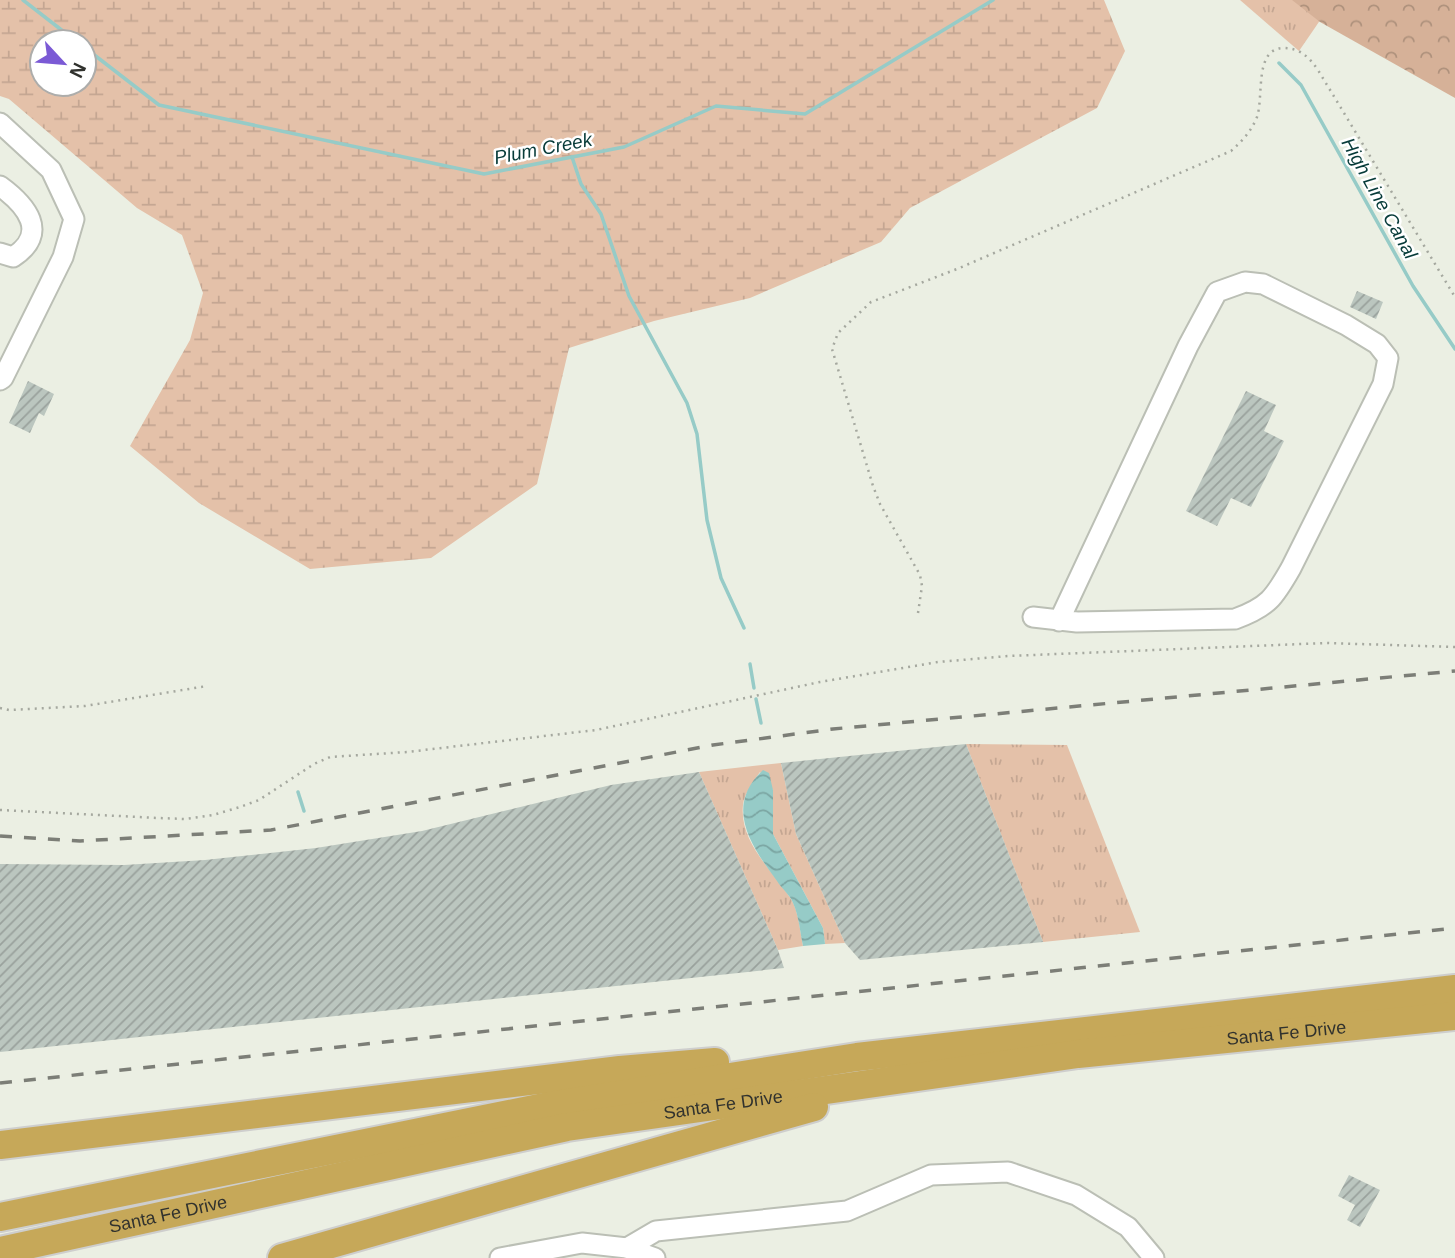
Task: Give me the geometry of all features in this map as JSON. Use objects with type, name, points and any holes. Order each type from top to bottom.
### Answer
[{"type":"highway","name":"Santa Fe Drive","points":[[0,1217],[554,1105],[856,1057],[1455,989]]},
{"type":"highway","name":"Santa Fe Drive","points":[[0,1251],[567,1127],[1078,1054],[1455,1016]]},
{"type":"highway","points":[[0,1145],[620,1070],[924,1049]]},
{"type":"highway","points":[[282,1258],[828,1103],[1078,1054]]},
{"type":"street","points":[[0,123],[51,170],[74,219],[63,257],[0,380]]},
{"type":"street","points":[[0,186],[16,198],[28,213],[33,228],[30,241],[23,250],[13,257],[0,253]]},
{"type":"street","points":[[1033,617],[1059,621],[1235,619],[1258,611],[1278,591],[1291,568],[1382,384],[1388,358],[1377,344],[1346,324],[1264,284],[1245,282],[1217,292],[1188,346],[1059,621]]},
{"type":"street","points":[[627,1248],[656,1231],[847,1211],[931,1175],[1008,1172],[1076,1195],[1128,1227],[1154,1258]]},
{"type":"street","points":[[500,1258],[582,1243],[627,1248],[655,1258]]},
{"type":"path","points":[[918,613],[922,586],[920,575],[873,486],[831,349],[838,333],[871,302],[957,269],[1231,151],[1248,135],[1257,116],[1263,78],[1262,65],[1268,53],[1287,48],[1306,54],[1318,69],[1455,297]]},
{"type":"path","points":[[0,810],[185,819],[213,815],[259,800],[314,764],[330,757],[407,752],[596,730],[820,682],[938,662],[1008,656],[1326,643],[1455,647]]},
{"type":"path","points":[[0,708],[9,710],[85,706],[207,686]]},
{"type":"green space","points":[[0,0],[1104,0],[1125,51],[1097,108],[910,208],[881,242],[750,298],[654,321],[569,348],[537,484],[431,558],[310,569],[199,503],[130,446],[190,340],[203,293],[182,235],[137,208],[9,99],[0,96]]},
{"type":"green space","points":[[1240,0],[1334,0],[1299,51]]},
{"type":"green space","points":[[1292,0],[1455,0],[1455,98],[1320,22]]},
{"type":"green space","points":[[966,744],[1067,745],[1140,932],[1043,942]]},
{"type":"green space","points":[[781,763],[796,834],[845,943],[825,944],[823,928],[773,834],[773,790],[760,772],[744,801],[743,819],[752,844],[794,904],[803,946],[778,950],[699,772]]},
{"type":"water","points":[[763,770],[769,773],[773,790],[773,834],[823,928],[825,944],[803,946],[792,900],[759,855],[746,827],[743,812],[745,798],[751,784]]},
{"type":"building","points":[[1357,291],[1383,302],[1376,319],[1350,307]]},
{"type":"building","points":[[28,381],[54,394],[44,416],[39,413],[30,433],[9,423]]},
{"type":"building","points":[[1246,391],[1276,405],[1264,431],[1284,441],[1251,507],[1231,498],[1217,526],[1186,511]]},
{"type":"building","points":[[966,744],[1043,942],[860,960],[845,943],[796,834],[781,763]]},
{"type":"building","points":[[699,772],[784,968],[0,1052],[0,864],[124,865],[205,860],[316,848],[422,831],[611,785]]},
{"type":"building","points":[[1349,1175],[1380,1190],[1360,1227],[1347,1220],[1355,1205],[1338,1196]]},
{"type":"waterway","name":"Plum Creek","points":[[23,0],[59,28]]},
{"type":"waterway","name":"Plum Creek","points":[[98,58],[159,105],[484,174],[624,147],[716,106],[805,114],[993,0]]},
{"type":"waterway","name":"High Line Canal","points":[[1279,63],[1301,85],[1413,286],[1455,349]]},
{"type":"waterway","points":[[572,157],[581,184],[601,214],[629,296],[687,403],[697,434],[707,520],[721,578],[744,628]]},
{"type":"waterway","points":[[750,664],[754,688]]},
{"type":"waterway","points":[[756,699],[761,723]]},
{"type":"waterway","points":[[298,792],[304,811]]},
{"type":"railway","points":[[0,836],[80,841],[271,830],[713,745],[833,729],[1455,671]]},
{"type":"railway","points":[[0,1083],[1455,928]]}]
